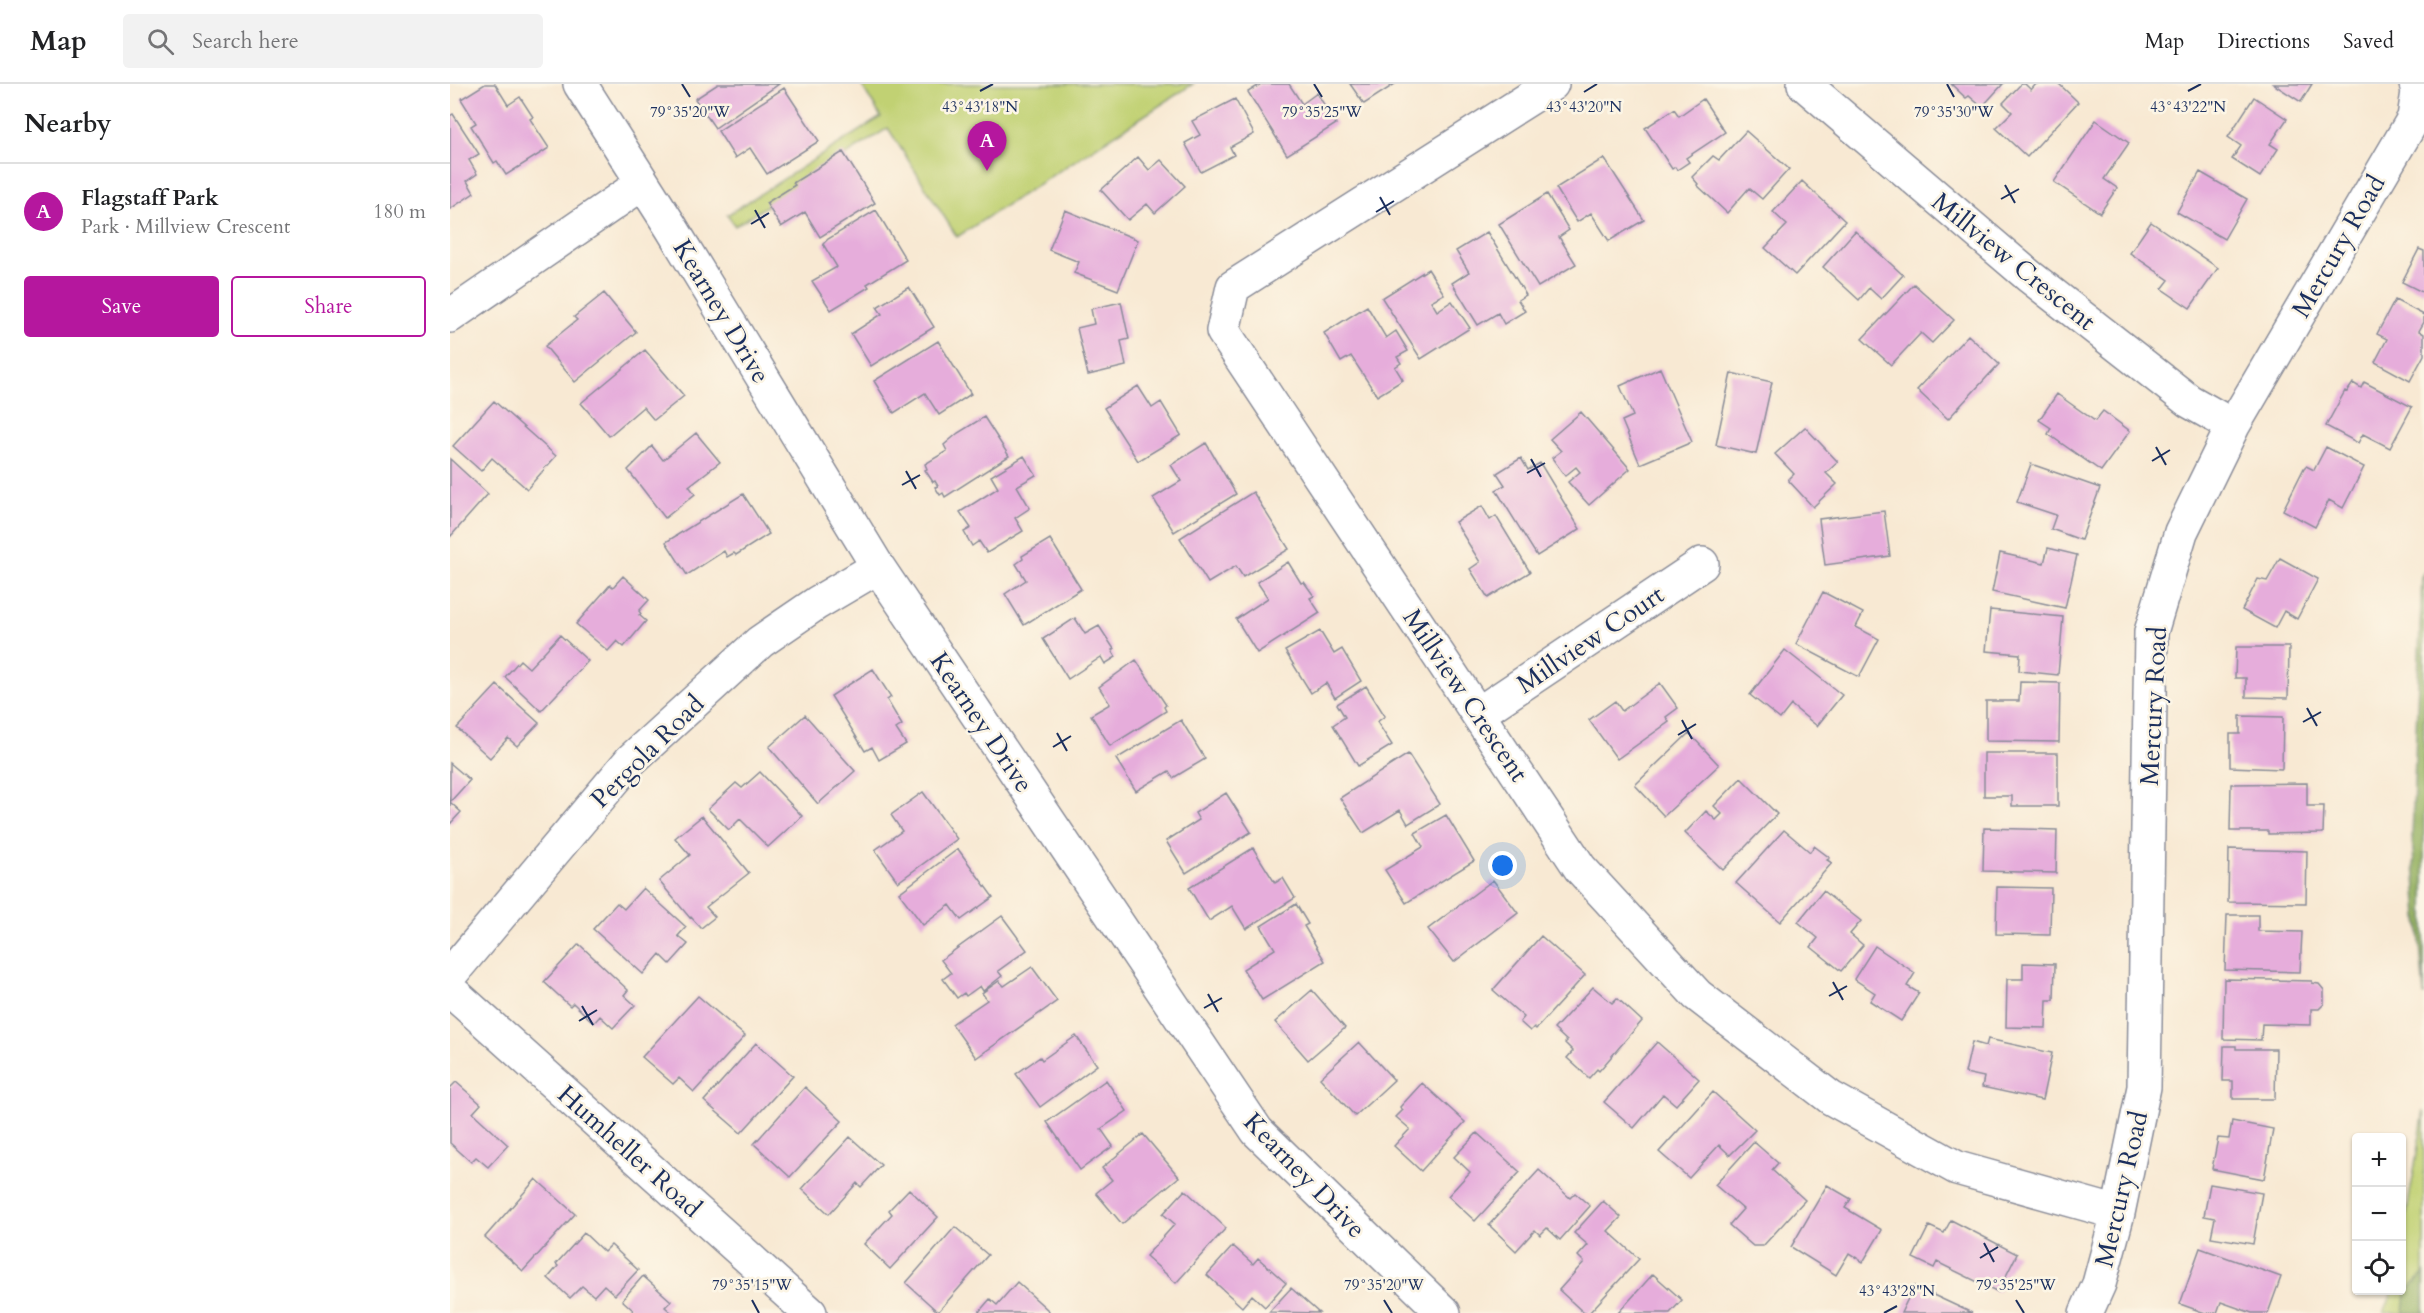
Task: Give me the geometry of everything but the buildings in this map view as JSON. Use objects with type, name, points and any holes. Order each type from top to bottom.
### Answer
[{"type":"street","name":"Kearney Drive","points":[[580,84],[878,567],[1257,1131],[1444,1313]]},
{"type":"street","name":"Millview Crescent","points":[[1552,84],[1233,286],[1223,331],[1580,868],[1697,995],[1830,1098],[1957,1168],[2118,1213]]},
{"type":"street","name":"Millview Crescent","points":[[1804,84],[2029,276],[2189,401],[2233,426]]},
{"type":"street","name":"Mercury Road","points":[[2086,1313],[2099,1284],[2118,1213],[2144,1087],[2151,632],[2181,532],[2233,426],[2414,118],[2418,92],[2416,84]]},
{"type":"street","points":[[450,316],[643,183]]},
{"type":"street","name":"Millview Court","points":[[1478,714],[1702,564]]},
{"type":"street","name":"Pergola Road","points":[[450,975],[631,760],[760,642],[817,603],[878,567]]},
{"type":"street","name":"Humheller Road","points":[[450,990],[810,1313]]},
{"type":"green space","points":[[861,84],[1193,84],[957,237],[888,128],[735,226],[727,215],[881,117]]},
{"type":"green space","points":[[2424,572],[2424,996],[2412,837],[2422,575]]},
{"type":"green space","points":[[2424,1111],[2424,1313],[2384,1313],[2391,1295],[2406,1295],[2406,1217]]},
{"type":"green space","points":[[2424,1274],[2424,1313],[2404,1313],[2406,1292]]},
{"type":"place","name":"Flagstaff Park","points":[[987,171]]}]
